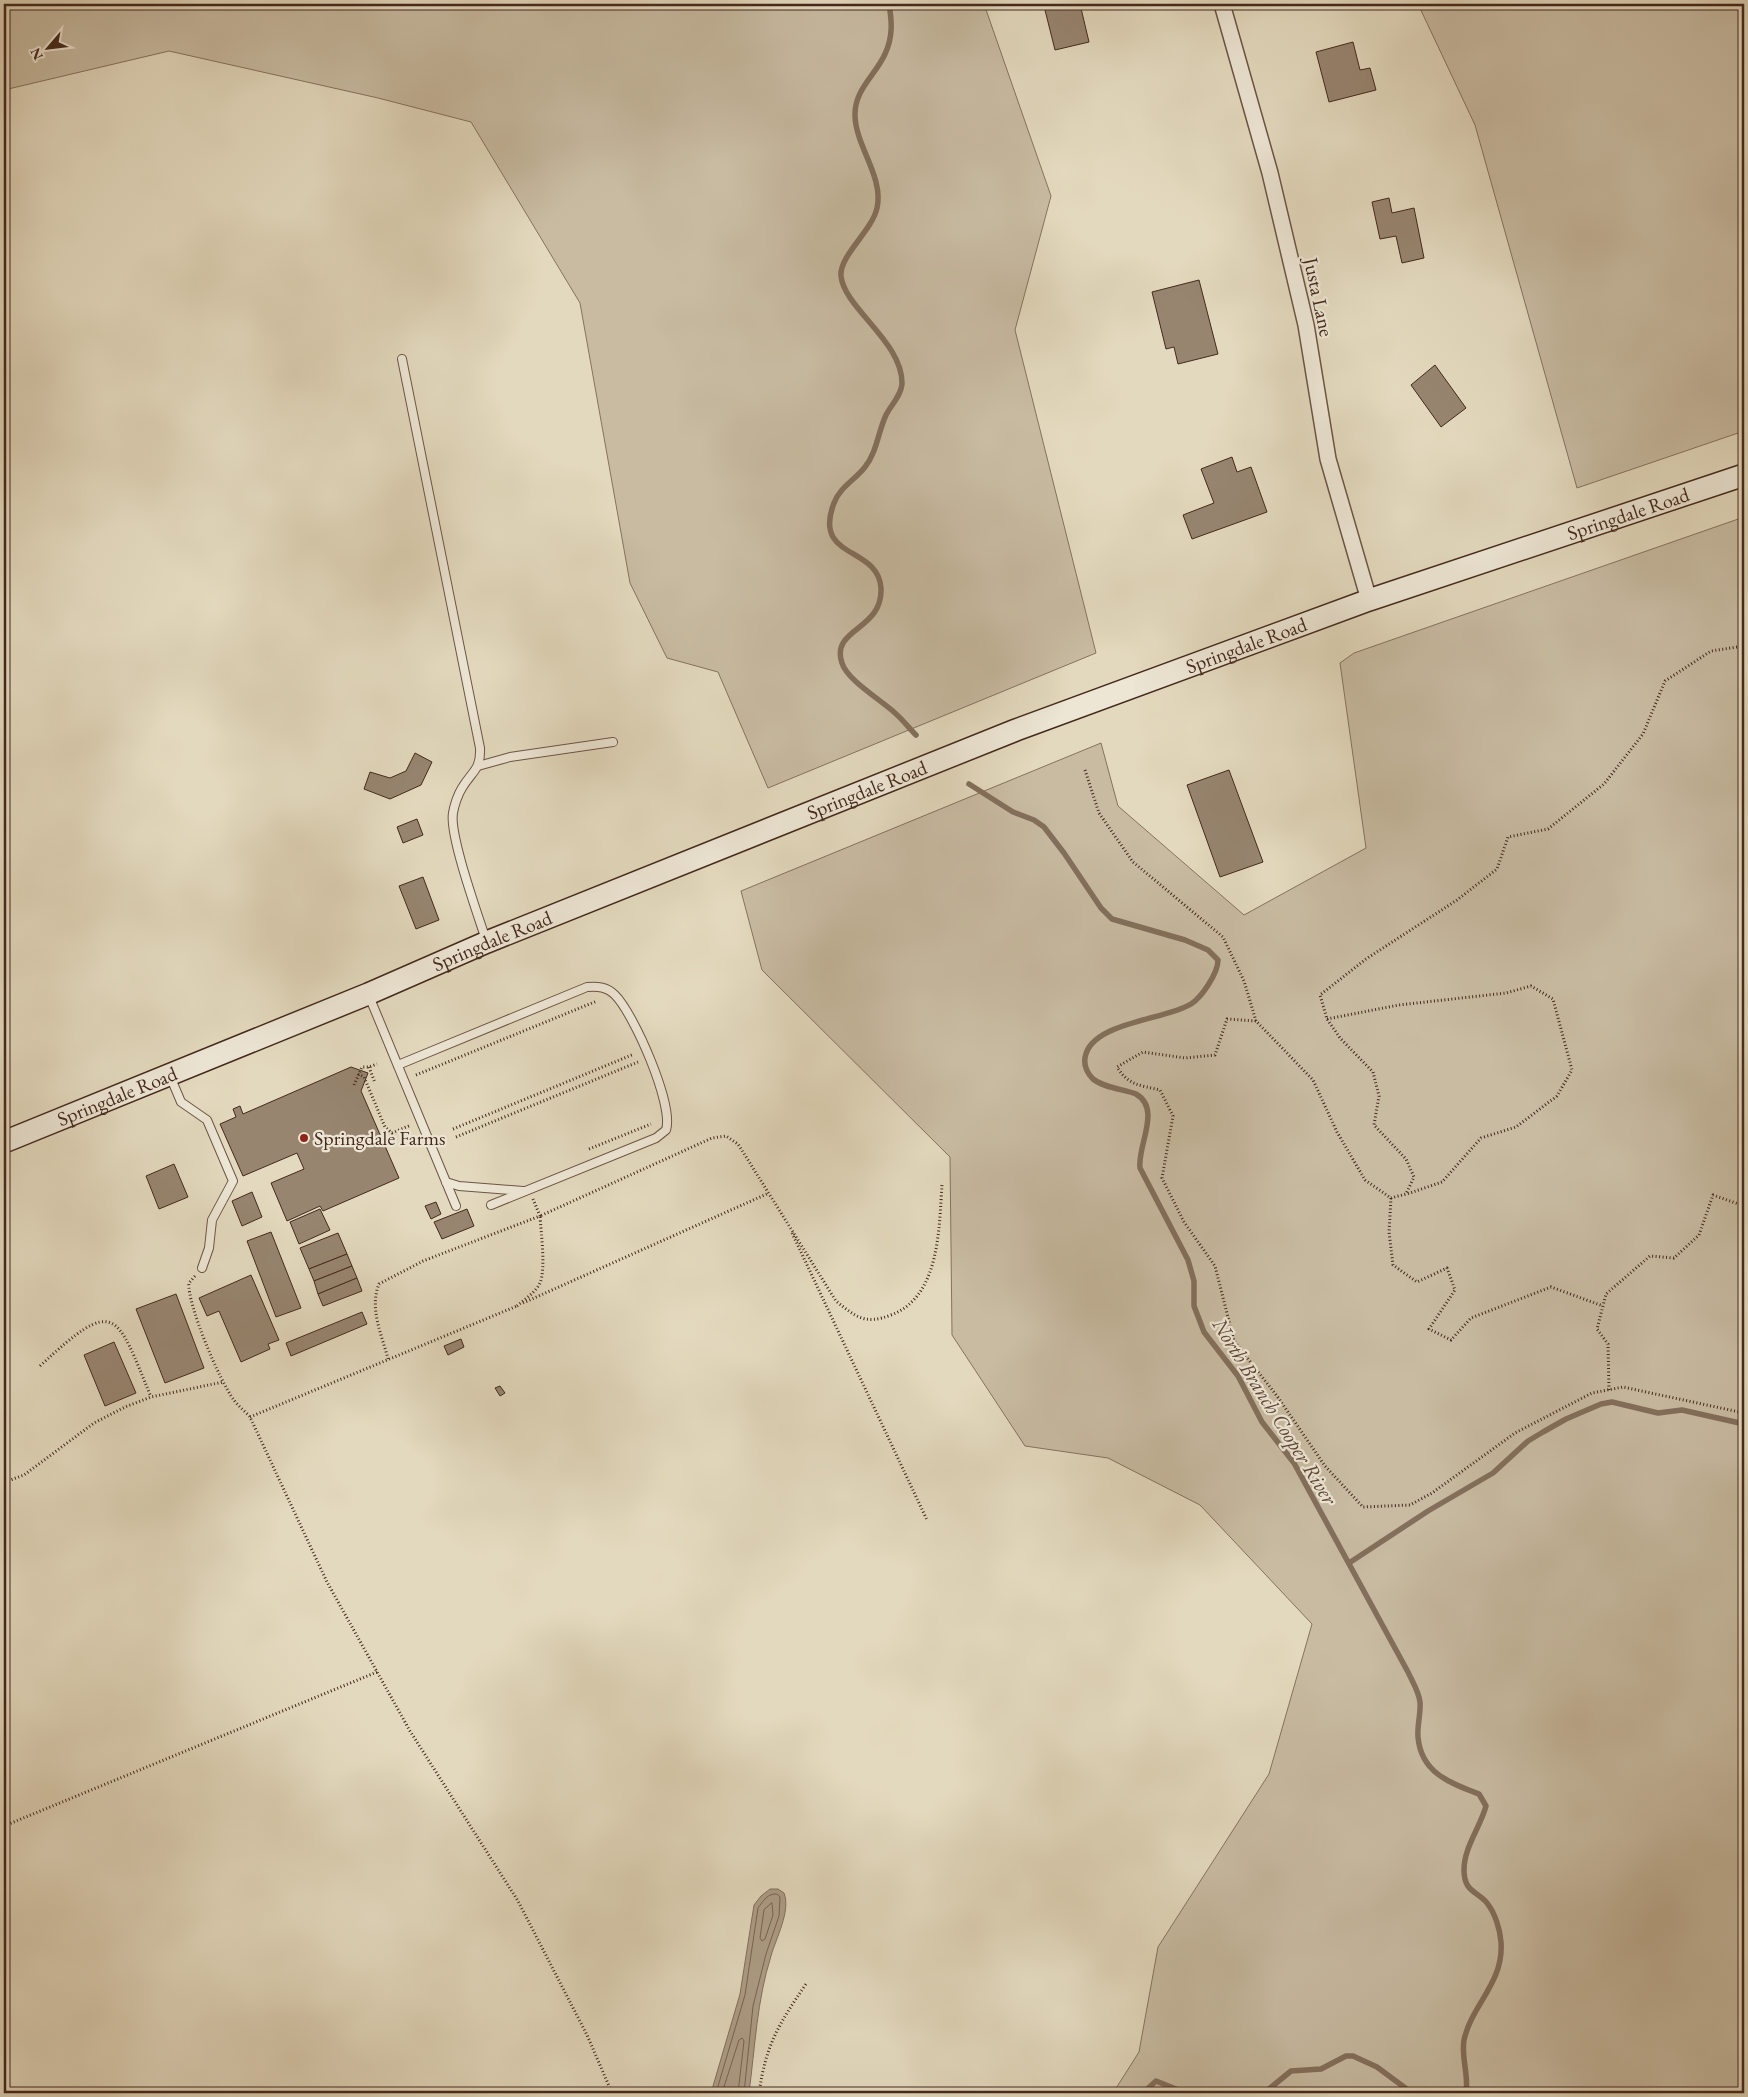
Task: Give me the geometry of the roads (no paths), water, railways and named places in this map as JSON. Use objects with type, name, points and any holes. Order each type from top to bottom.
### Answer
[{"type":"main road","name":"Springdale Road","points":[[4,1142],[368,994],[487,942],[1016,730],[1369,600],[1744,475]]},
{"type":"street","name":"Justa Lane","points":[[1222,4],[1270,173],[1306,325],[1328,459],[1369,600]]},
{"type":"lane","points":[[402,359],[480,748],[481,760],[461,789],[452,815],[456,839],[487,942]]},
{"type":"lane","points":[[478,766],[510,757],[613,742]]},
{"type":"lane","points":[[398,1065],[587,987],[603,988],[614,994],[632,1018],[660,1087],[668,1117],[666,1130],[656,1138],[491,1205]]},
{"type":"lane","points":[[368,994],[456,1206]]},
{"type":"lane","points":[[170,1074],[181,1102],[207,1120],[233,1180],[212,1220],[209,1248],[202,1268]]},
{"type":"lane","points":[[446,1182],[459,1186],[527,1190]]},
{"type":"water","points":[[770,1889],[778,1889],[784,1893],[786,1908],[762,1990],[749,2093],[711,2093],[740,1994],[754,1905]]},
{"type":"waterway","name":"North Branch Cooper River","points":[[889,4],[891,29],[888,48],[881,62],[861,91],[855,116],[860,139],[877,185],[877,208],[869,226],[845,260],[841,276],[852,300],[893,354],[900,369],[902,384],[898,396],[886,415],[869,461],[837,497],[830,521],[832,534],[838,544],[869,565],[877,574],[881,588],[879,602],[874,613],[843,643],[840,651],[842,663],[857,683],[895,713],[916,735]]},
{"type":"waterway","name":"North Branch Cooper River","points":[[969,784],[1013,812],[1034,820],[1044,827],[1101,908],[1112,919],[1185,940],[1208,950],[1218,960],[1212,978],[1195,1001],[1165,1014],[1114,1029],[1100,1037],[1090,1046],[1085,1058],[1086,1066],[1091,1077],[1097,1082],[1136,1094],[1144,1101],[1148,1118],[1140,1168],[1188,1260],[1194,1281],[1194,1306],[1204,1332],[1238,1376],[1262,1422],[1294,1463],[1408,1672],[1419,1698],[1418,1737],[1420,1749],[1425,1760],[1431,1768],[1448,1781],[1479,1794],[1486,1806],[1469,1845],[1464,1870],[1466,1883],[1487,1903],[1495,1916],[1501,1942],[1501,1957],[1493,1982],[1474,2015],[1464,2040],[1466,2093]]},
{"type":"waterway","points":[[1349,1563],[1428,1511],[1493,1473],[1528,1441],[1566,1419],[1601,1404],[1612,1402],[1658,1413],[1682,1410],[1744,1424]]},
{"type":"waterway","name":"North Branch Cooper River","points":[[1264,2093],[1291,2071],[1321,2069],[1346,2056],[1353,2056],[1377,2067],[1412,2093]]},
{"type":"waterway","name":"North Branch Cooper River","points":[[1143,2093],[1156,2081],[1186,2093]]},
{"type":"place","name":"Springdale Farms","points":[[304,1138]]}]
